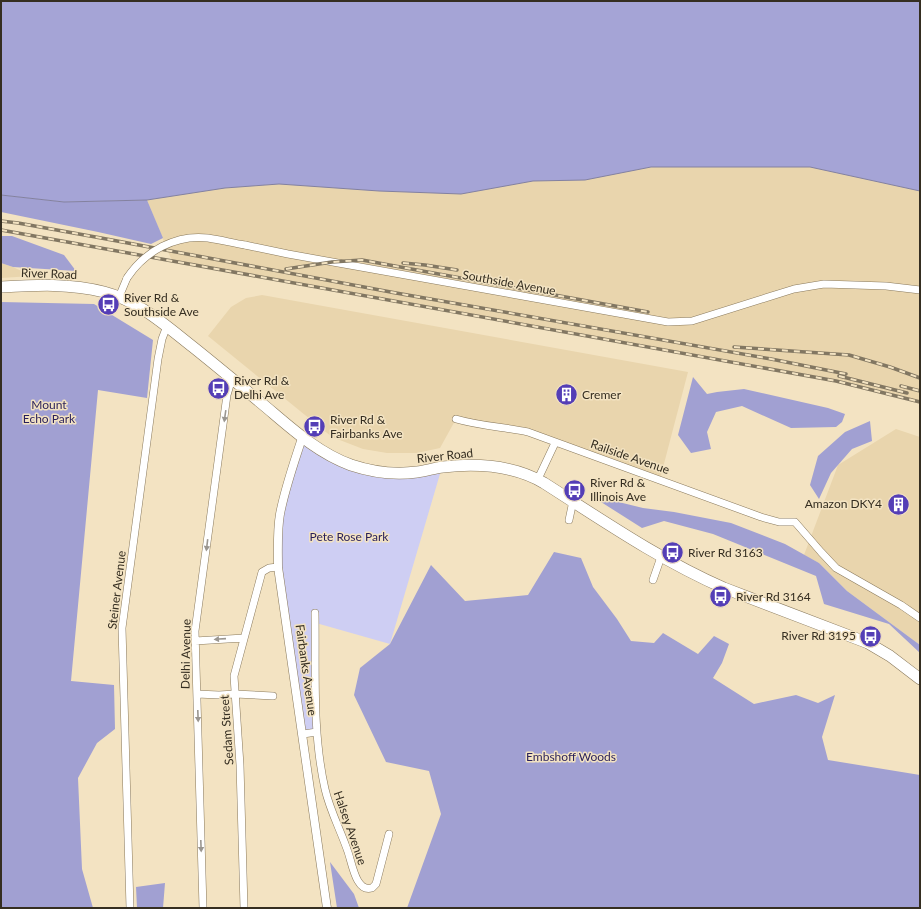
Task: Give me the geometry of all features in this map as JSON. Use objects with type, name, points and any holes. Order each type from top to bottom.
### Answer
[{"type":"main road","name":"River Road","points":[[1,287],[66,285],[105,292],[134,303],[167,326],[232,378],[302,438],[338,459],[352,465],[374,471],[394,474],[442,467],[470,465],[498,467],[513,470],[538,479],[661,557],[701,578],[868,643],[890,656],[920,679]]},
{"type":"street","name":"Southside Avenue","points":[[118,297],[127,278],[136,266],[150,253],[164,245],[189,238],[208,238],[288,254],[668,322],[692,321],[794,289],[824,284],[886,286],[920,290]]},
{"type":"street","name":"Steiner Avenue","points":[[130,908],[122,628],[158,359],[162,339],[167,326]]},
{"type":"street","name":"Delhi Avenue","points":[[203,908],[195,631],[227,395],[232,378]]},
{"type":"street","name":"Railside Avenue","points":[[456,419],[476,425],[503,427],[528,432],[761,517],[779,522],[795,522],[836,568],[901,605],[920,618]]},
{"type":"street","name":"Fairbanks Avenue","points":[[302,438],[286,488],[279,516],[278,566],[327,908]]},
{"type":"street","points":[[538,479],[555,442]]},
{"type":"street","points":[[569,520],[574,501]]},
{"type":"street","points":[[653,580],[661,557]]},
{"type":"street","name":"Sedam Street","points":[[244,908],[240,765],[234,672],[262,572],[269,568],[278,566]]},
{"type":"street","name":"Halsey Avenue","points":[[315,613],[317,732],[325,788],[328,802],[341,832],[355,876],[365,888],[372,888],[376,882],[389,834]]},
{"type":"street","points":[[195,641],[244,638]]},
{"type":"street","points":[[197,694],[219,696],[235,694],[273,696]]},
{"type":"street","points":[[303,734],[317,732]]},
{"type":"shaded area","points":[[1,1],[920,1],[920,191],[810,167],[651,167],[585,180],[533,181],[461,194],[379,191],[279,184],[225,188],[147,200],[64,202],[1,195]]},
{"type":"shaded area","points":[[651,167],[810,167],[920,191],[920,402],[836,381],[172,261],[147,200],[225,188],[279,184],[379,191],[461,194],[533,181],[585,180]]},
{"type":"shaded area","points":[[1,263],[13,267],[32,276],[1,278]]},
{"type":"shaded area","points":[[262,295],[688,372],[660,479],[528,432],[456,419],[440,448],[417,453],[387,453],[363,449],[332,437],[208,336],[231,307],[246,298]]},
{"type":"shaded area","points":[[896,429],[920,437],[920,645],[847,591],[819,563],[804,555],[838,465]]},
{"type":"green space","points":[[1,195],[64,202],[147,200],[163,238],[151,244],[1,212]]},
{"type":"green space","points":[[1,236],[12,236],[64,255],[76,271],[13,267],[1,263]]},
{"type":"green space","name":"Mount Echo Park","points":[[1,302],[94,304],[153,340],[147,398],[98,390],[71,681],[114,685],[115,729],[97,743],[78,778],[82,869],[93,908],[1,908]]},
{"type":"green space","points":[[693,377],[707,394],[744,389],[828,408],[845,414],[842,422],[836,427],[791,428],[742,406],[716,412],[707,432],[711,449],[691,453],[678,435]]},
{"type":"green space","points":[[870,421],[872,441],[852,449],[831,473],[819,499],[810,485],[818,456],[845,432]]},
{"type":"green space","name":"Pete Rose Park","points":[[302,438],[370,470],[442,467],[390,644],[316,623],[317,732],[303,734],[278,537]]},
{"type":"green space","points":[[590,495],[643,508],[674,512],[731,523],[785,544],[819,563],[847,591],[920,645],[920,653],[889,624],[824,604],[816,576],[713,534],[664,521],[642,528]]},
{"type":"green space","name":"Embshoff Woods","points":[[554,552],[581,558],[593,587],[617,619],[631,641],[654,643],[663,633],[698,654],[714,636],[729,644],[722,663],[713,678],[754,704],[796,695],[818,703],[835,695],[822,737],[828,760],[920,775],[920,908],[407,908],[441,814],[429,771],[386,762],[354,695],[360,668],[390,644],[431,565],[465,601],[528,595]]},
{"type":"green space","points":[[330,862],[354,894],[359,908],[337,908]]},
{"type":"green space","points":[[165,883],[163,908],[137,908],[136,887]]},
{"type":"railway","points":[[1,221],[771,359],[846,374]]},
{"type":"railway","points":[[1,230],[836,381],[920,402]]},
{"type":"railway","points":[[286,269],[332,262],[362,260],[648,312]]},
{"type":"railway","points":[[403,263],[457,270]]},
{"type":"railway","points":[[734,347],[849,355],[890,367],[920,378]]},
{"type":"railway","points":[[839,376],[907,393]]},
{"type":"railway","points":[[901,386],[920,391]]},
{"type":"place","name":"River Rd & Southside Ave","points":[[109,305]]},
{"type":"place","name":"River Rd & Delhi Ave","points":[[219,388]]},
{"type":"place","name":"Cremer","points":[[566,395]]},
{"type":"place","name":"River Rd & Fairbanks Ave","points":[[315,427]]},
{"type":"place","name":"River Rd & Illinois Ave","points":[[574,490]]},
{"type":"place","name":"Amazon DKY4","points":[[898,504]]},
{"type":"place","name":"River Rd 3163","points":[[673,553]]},
{"type":"place","name":"River Rd 3164","points":[[720,597]]},
{"type":"place","name":"River Rd 3195","points":[[871,636]]}]
